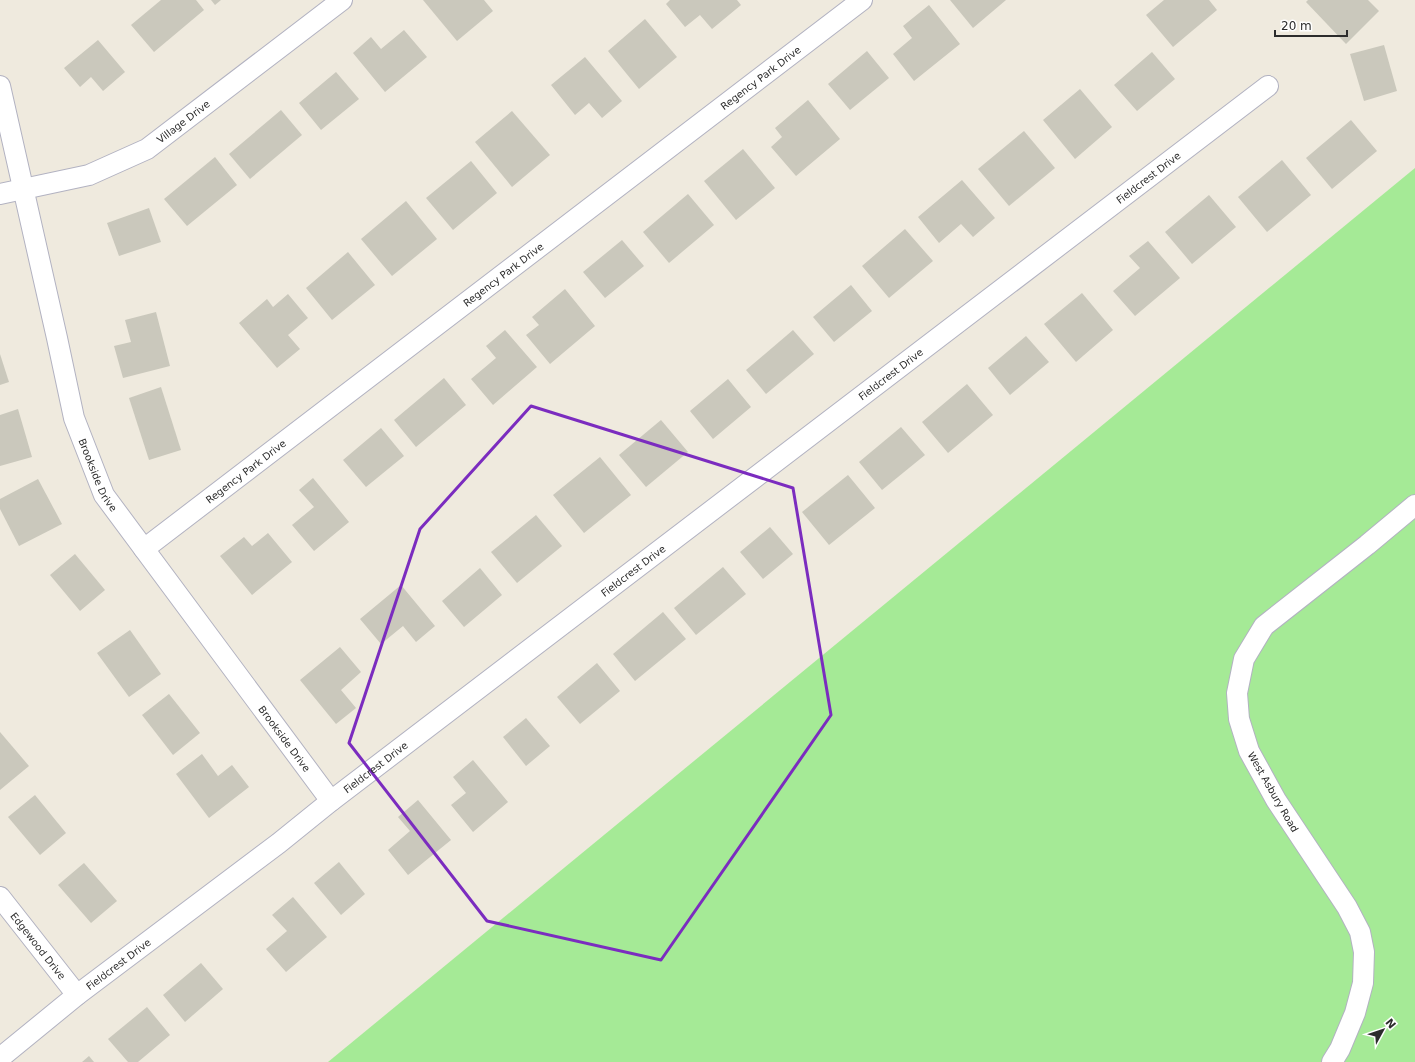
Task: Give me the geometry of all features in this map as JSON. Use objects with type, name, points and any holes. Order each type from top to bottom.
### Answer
[{"type":"street","name":"Village Drive","points":[[0,194],[89,175],[147,149],[342,0]]},
{"type":"street","name":"Regency Park Drive","points":[[144,549],[862,0]]},
{"type":"street","name":"Brookside Drive","points":[[0,86],[74,418],[104,495],[331,801]]},
{"type":"street","name":"Fieldcrest Drive","points":[[0,1058],[77,995],[279,843],[331,801],[1268,86]]},
{"type":"street","name":"West Asbury Road","points":[[1332,1062],[1340,1049],[1355,1012],[1363,983],[1364,952],[1360,932],[1347,907],[1276,800],[1249,751],[1239,720],[1238,693],[1244,659],[1264,626],[1415,505]]},
{"type":"street","name":"Edgewood Drive","points":[[0,897],[77,995]]},
{"type":"highlighted area","points":[[531,406],[793,488],[831,715],[661,960],[487,921],[349,743],[420,529]]},
{"type":"green space","points":[[1415,168],[1415,1062],[328,1062]]},
{"type":"building","points":[[161,0],[196,0],[204,10],[154,52],[131,25]]},
{"type":"building","points":[[211,0],[221,0],[215,5]]},
{"type":"building","points":[[423,0],[484,0],[493,11],[457,41]]},
{"type":"building","points":[[670,0],[737,0],[741,5],[712,29],[700,15],[685,27],[666,4]]},
{"type":"building","points":[[950,0],[1006,0],[973,28]]},
{"type":"building","points":[[1164,0],[1209,0],[1217,10],[1173,47],[1146,15]]},
{"type":"building","points":[[1308,0],[1368,0],[1379,11],[1346,44],[1306,2]]},
{"type":"building","points":[[929,5],[960,44],[914,81],[893,54],[912,38],[903,26]]},
{"type":"building","points":[[645,19],[677,57],[639,89],[608,51]]},
{"type":"building","points":[[404,30],[427,57],[385,92],[353,53],[371,37],[381,49]]},
{"type":"building","points":[[98,40],[125,72],[103,91],[91,77],[80,87],[64,68]]},
{"type":"building","points":[[1384,45],[1397,91],[1364,101],[1350,54]]},
{"type":"building","points":[[867,51],[889,78],[850,110],[828,84]]},
{"type":"building","points":[[1152,52],[1175,79],[1137,111],[1114,85]]},
{"type":"building","points":[[585,57],[622,101],[602,118],[589,103],[575,115],[551,85]]},
{"type":"building","points":[[336,72],[359,99],[321,130],[299,103]]},
{"type":"building","points":[[1080,89],[1112,127],[1075,159],[1043,120]]},
{"type":"building","points":[[808,100],[840,139],[796,176],[771,147],[782,137],[775,128]]},
{"type":"building","points":[[281,110],[302,135],[250,179],[229,154]]},
{"type":"building","points":[[512,111],[550,155],[512,187],[475,142]]},
{"type":"building","points":[[1351,120],[1377,151],[1332,189],[1306,158]]},
{"type":"building","points":[[1024,131],[1055,168],[1009,206],[978,169]]},
{"type":"building","points":[[743,149],[775,188],[736,220],[704,181]]},
{"type":"building","points":[[215,157],[237,185],[187,226],[164,199]]},
{"type":"building","points":[[1282,160],[1311,195],[1267,232],[1238,197]]},
{"type":"building","points":[[471,161],[497,193],[453,230],[426,198]]},
{"type":"building","points":[[962,180],[995,218],[973,237],[961,224],[939,243],[918,217]]},
{"type":"building","points":[[688,194],[714,225],[669,263],[643,232]]},
{"type":"building","points":[[1209,195],[1236,227],[1192,264],[1165,232]]},
{"type":"building","points":[[406,201],[437,239],[392,276],[361,239]]},
{"type":"building","points":[[149,208],[161,242],[119,256],[107,223]]},
{"type":"building","points":[[905,229],[933,261],[889,298],[862,266]]},
{"type":"building","points":[[622,240],[644,266],[605,298],[583,272]]},
{"type":"building","points":[[1148,241],[1180,278],[1135,316],[1113,291],[1140,268],[1129,256]]},
{"type":"building","points":[[348,252],[375,285],[332,320],[306,288]]},
{"type":"building","points":[[851,285],[872,311],[834,342],[813,317]]},
{"type":"building","points":[[565,289],[595,326],[550,364],[526,335],[539,325],[532,317]]},
{"type":"building","points":[[1082,293],[1113,330],[1076,362],[1044,324]]},
{"type":"building","points":[[288,294],[308,318],[288,335],[300,349],[277,368],[239,323],[267,299],[273,307]]},
{"type":"building","points":[[156,312],[170,366],[123,378],[114,346],[131,342],[125,320]]},
{"type":"building","points":[[505,330],[537,367],[493,405],[471,379],[496,358],[486,346]]},
{"type":"building","points":[[793,330],[814,354],[766,394],[746,370]]},
{"type":"building","points":[[1026,336],[1049,362],[1010,395],[988,368]]},
{"type":"building","points":[[0,354],[9,382],[0,385]]},
{"type":"building","points":[[444,378],[466,405],[416,447],[394,420]]},
{"type":"building","points":[[728,379],[751,407],[713,439],[690,411]]},
{"type":"building","points":[[967,384],[993,415],[948,453],[922,422]]},
{"type":"building","points":[[161,387],[181,450],[149,460],[129,398]]},
{"type":"building","points":[[18,409],[32,457],[0,466],[0,415]]},
{"type":"building","points":[[661,420],[688,452],[646,487],[619,455]]},
{"type":"building","points":[[901,427],[925,455],[882,490],[859,462]]},
{"type":"building","points":[[381,428],[404,456],[366,487],[343,460]]},
{"type":"building","points":[[600,457],[631,495],[584,533],[553,495]]},
{"type":"building","points":[[848,475],[875,508],[829,545],[802,512]]},
{"type":"building","points":[[313,478],[349,522],[314,551],[292,525],[314,507],[299,490]]},
{"type":"building","points":[[38,479],[62,524],[19,546],[0,509],[0,499]]},
{"type":"building","points":[[536,515],[562,546],[517,583],[491,552]]},
{"type":"building","points":[[770,527],[793,554],[763,579],[740,552]]},
{"type":"building","points":[[268,533],[292,562],[252,595],[220,556],[244,537],[252,546]]},
{"type":"building","points":[[75,554],[105,590],[80,611],[50,575]]},
{"type":"building","points":[[723,567],[746,594],[696,635],[674,608]]},
{"type":"building","points":[[480,568],[502,595],[464,627],[442,601]]},
{"type":"building","points":[[401,585],[435,626],[416,642],[403,626],[381,644],[360,619]]},
{"type":"building","points":[[663,612],[686,639],[635,681],[613,654]]},
{"type":"building","points":[[130,630],[161,674],[129,697],[97,653]]},
{"type":"building","points":[[340,647],[361,672],[341,690],[356,708],[336,724],[300,680]]},
{"type":"building","points":[[597,663],[620,691],[580,724],[557,697]]},
{"type":"building","points":[[169,694],[200,733],[173,755],[142,715]]},
{"type":"building","points":[[526,718],[550,746],[526,766],[503,737]]},
{"type":"building","points":[[0,732],[29,766],[0,790]]},
{"type":"building","points":[[202,754],[218,776],[232,765],[249,787],[209,818],[176,774]]},
{"type":"building","points":[[473,760],[508,802],[473,832],[451,805],[466,793],[453,777]]},
{"type":"building","points":[[35,795],[66,833],[40,855],[8,817]]},
{"type":"building","points":[[418,800],[451,840],[408,875],[388,850],[410,831],[398,817]]},
{"type":"building","points":[[339,862],[365,894],[341,915],[314,883]]},
{"type":"building","points":[[84,863],[117,901],[91,923],[58,885]]},
{"type":"building","points":[[293,897],[327,937],[286,972],[266,949],[287,931],[272,915]]},
{"type":"building","points":[[201,963],[223,989],[185,1022],[163,995]]},
{"type":"building","points":[[147,1007],[170,1035],[138,1062],[128,1062],[108,1039]]},
{"type":"building","points":[[89,1056],[94,1062],[82,1062]]}]
